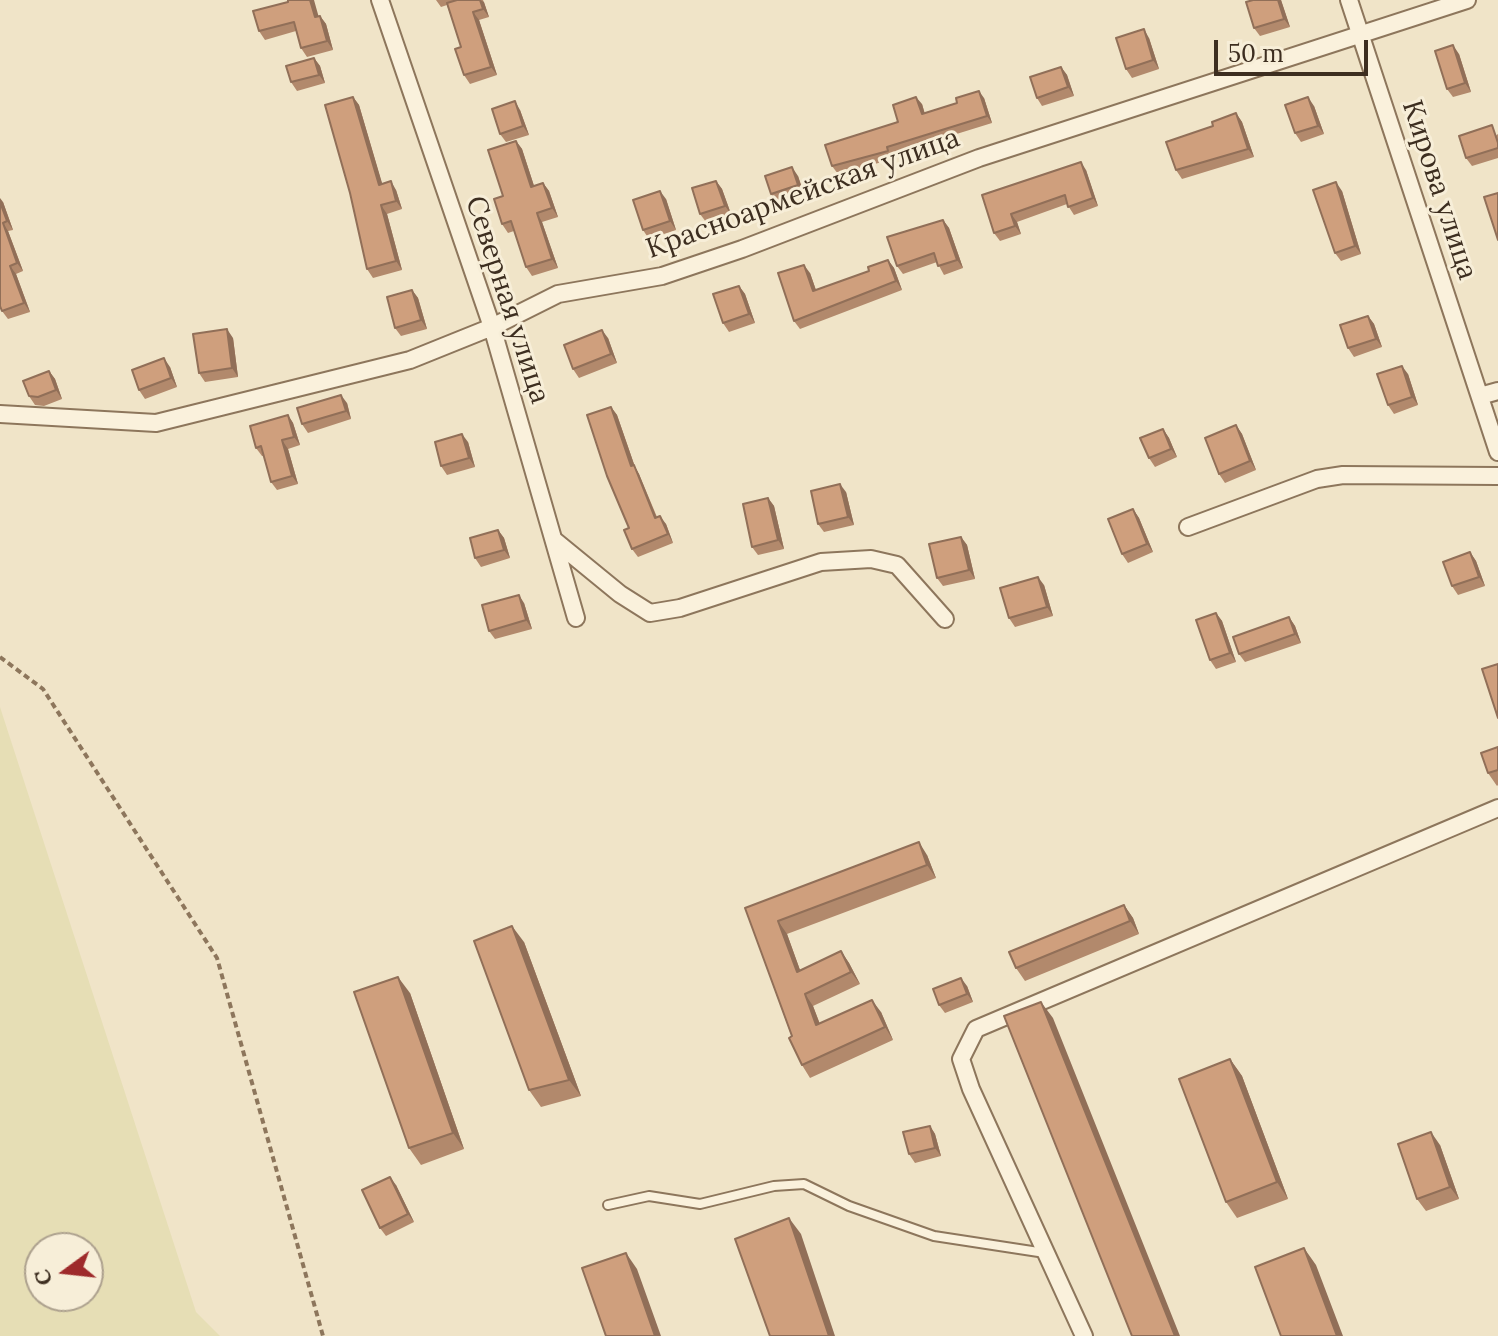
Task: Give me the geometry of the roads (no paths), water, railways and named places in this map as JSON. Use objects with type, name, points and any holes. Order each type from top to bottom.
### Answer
[{"type":"street","name":"Северная улица","points":[[380,0],[492,327],[576,618]]},
{"type":"street","name":"Кирова улица","points":[[1349,0],[1498,452]]},
{"type":"street","name":"Красноармейская улица","points":[[0,414],[156,423],[410,360],[492,327],[558,294],[662,276],[742,249],[979,158],[1467,0]]},
{"type":"street","points":[[1480,396],[1498,391]]},
{"type":"street","points":[[1188,527],[1317,479],[1343,475],[1498,476]]},
{"type":"street","points":[[554,540],[620,594],[650,613],[680,608],[821,562],[871,559],[897,565],[945,619]]},
{"type":"street","points":[[1084,1336],[971,1089],[961,1059],[976,1029],[1498,808]]},
{"type":"lane","points":[[608,1205],[649,1196],[700,1204],[774,1186],[804,1184],[849,1206],[934,1236],[1046,1253]]}]
